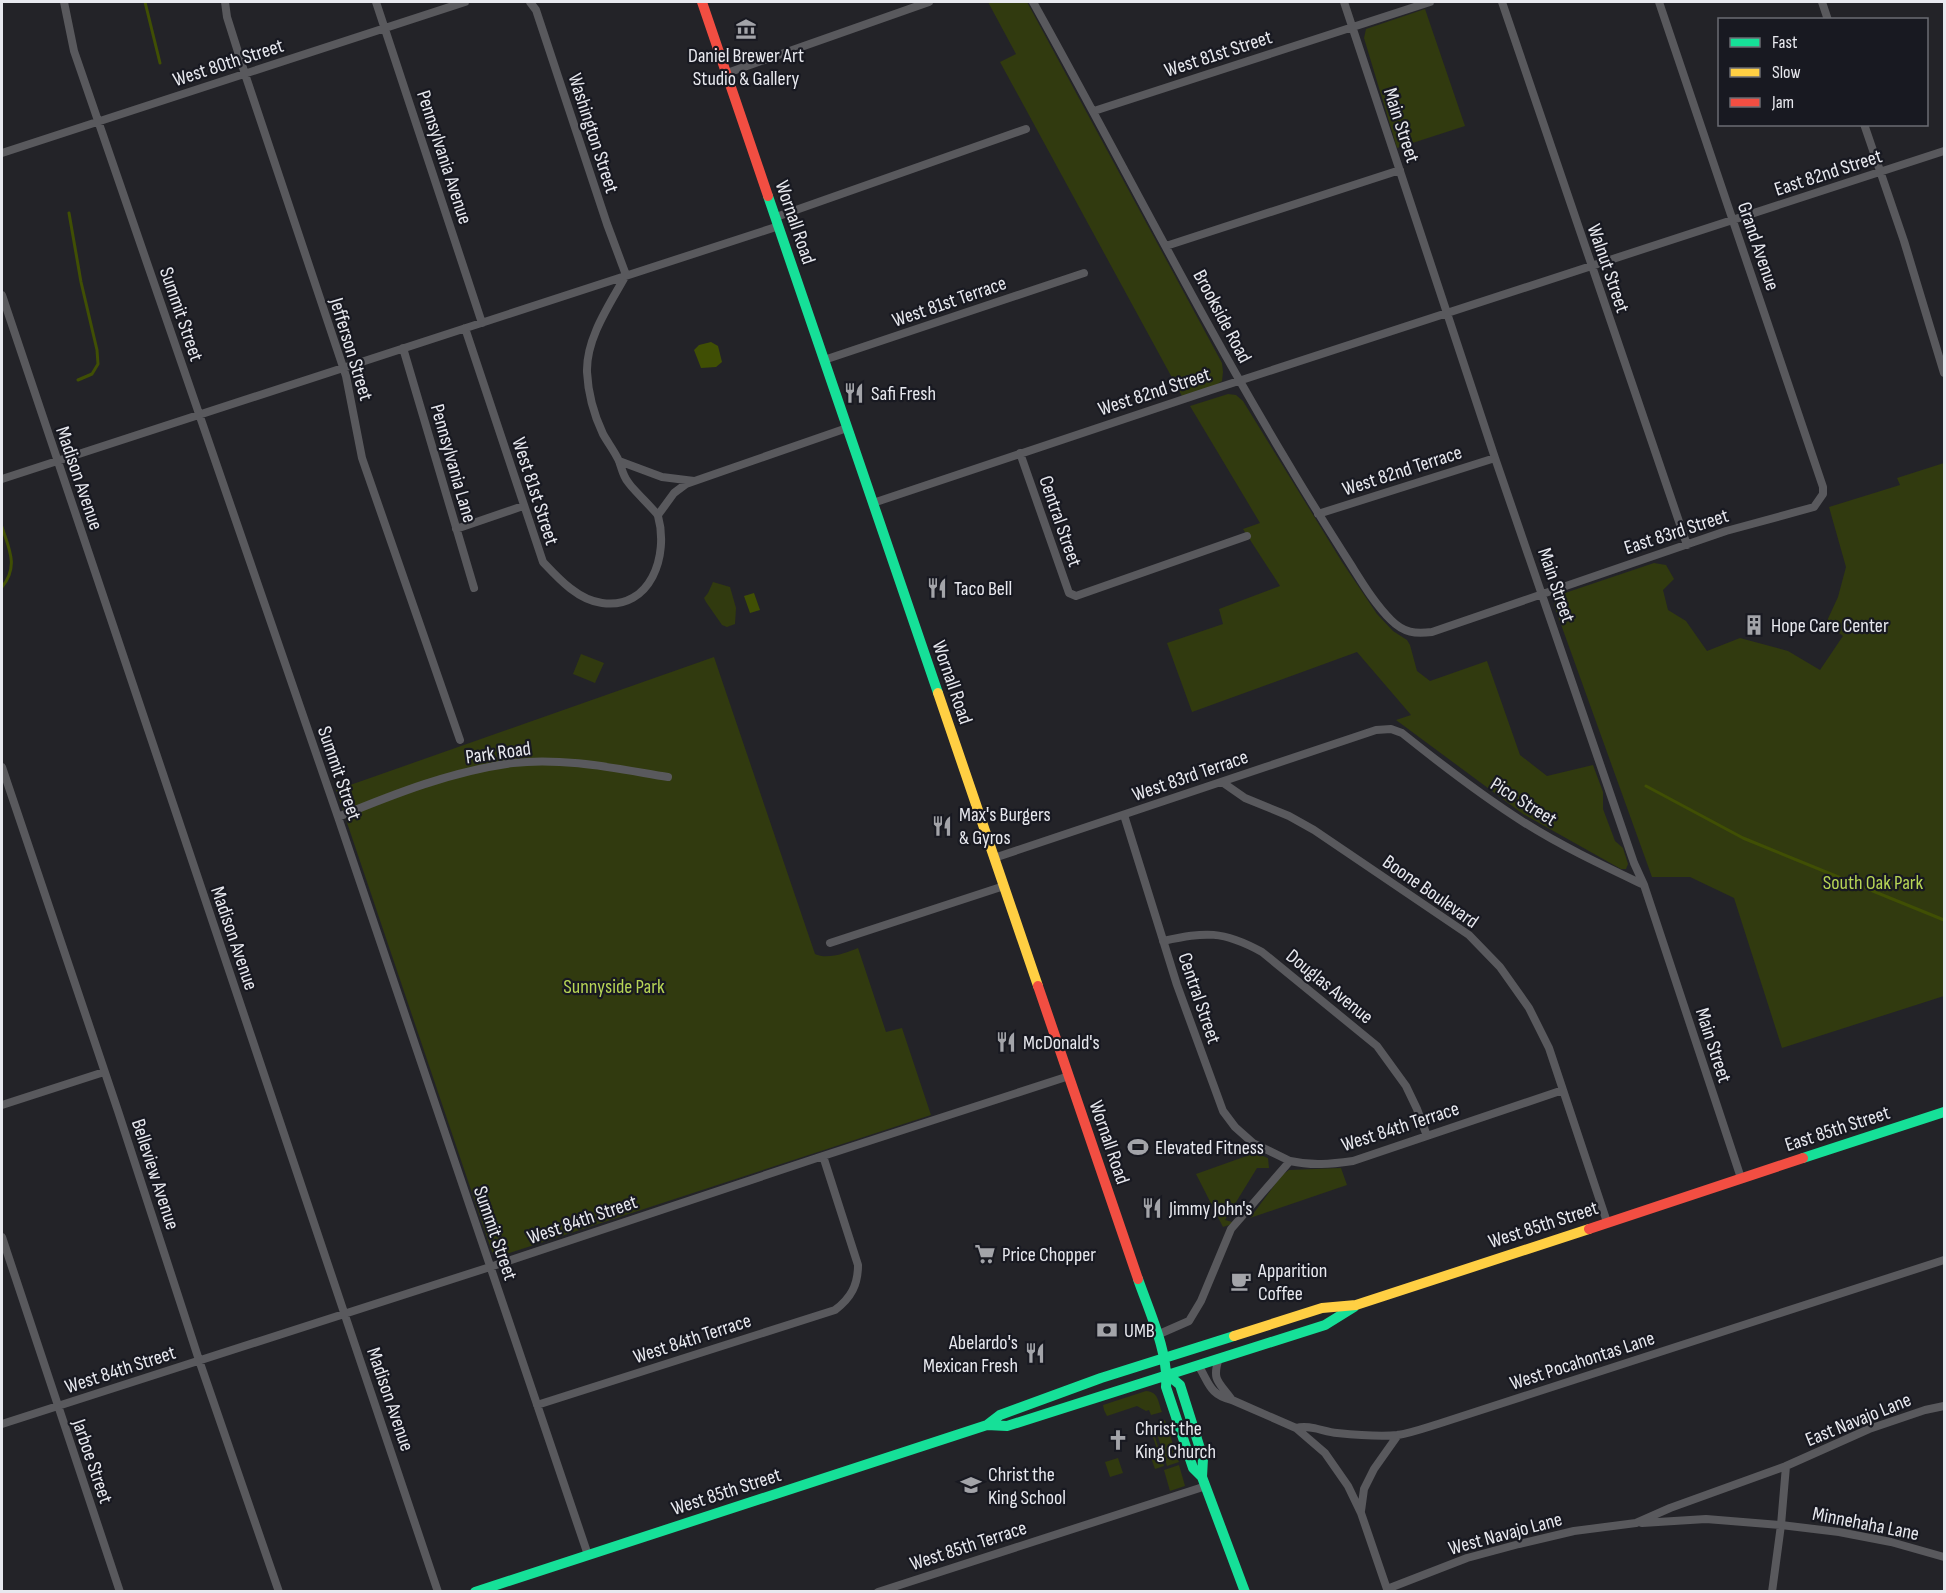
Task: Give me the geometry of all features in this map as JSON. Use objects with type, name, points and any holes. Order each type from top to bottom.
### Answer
[{"type":"main road","name":"Wornall Road","points":[[702,2],[1157,1335],[1167,1374],[1180,1385],[1203,1458],[1204,1482],[1245,1592]]},
{"type":"main road","name":"East 85th Street","points":[[1741,1178],[1944,1112]]},
{"type":"main road","name":"West 85th Street","points":[[475,1592],[987,1425],[1000,1415],[1101,1378],[1322,1308],[1356,1305],[1741,1178]]},
{"type":"main road","name":"West 85th Street","points":[[987,1425],[1007,1426],[1326,1325],[1356,1305]]},
{"type":"street","name":"Summit Street","points":[[64,2],[74,51],[338,817],[588,1555]]},
{"type":"street","name":"Jefferson Street","points":[[225,2],[227,16],[245,74],[348,384],[362,458],[460,740]]},
{"type":"street","name":"Pennsylvania Avenue","points":[[376,2],[482,322]]},
{"type":"street","name":"West 80th Street","points":[[2,153],[465,2]]},
{"type":"street","name":"Washington Street","points":[[530,2],[536,10],[626,275]]},
{"type":"street","points":[[727,73],[929,2]]},
{"type":"street","name":"Brookside Road","points":[[1033,2],[1238,381],[1318,514],[1372,597],[1391,620],[1406,632]]},
{"type":"street","name":"Main Street","points":[[1344,2],[1495,458],[1634,863],[1644,885],[1741,1178]]},
{"type":"street","name":"West 81st Street","points":[[1094,111],[1430,2]]},
{"type":"street","name":"Walnut Street","points":[[1502,2],[1687,545]]},
{"type":"street","name":"Grand Avenue","points":[[1659,2],[1823,487],[1820,501]]},
{"type":"street","points":[[1822,2],[1827,18]]},
{"type":"street","points":[[1865,126],[1904,241],[1944,373]]},
{"type":"street","points":[[2,479],[626,275],[1026,129]]},
{"type":"street","name":"East 82nd Street","points":[[1448,314],[1944,152]]},
{"type":"street","points":[[1166,246],[1400,170]]},
{"type":"street","name":"West 81st Terrace","points":[[824,360],[1084,273]]},
{"type":"street","points":[[626,275],[592,343],[587,370],[592,402],[603,433],[629,484],[658,515],[674,492],[694,481],[847,428]]},
{"type":"street","name":"Madison Avenue","points":[[2,296],[438,1592]]},
{"type":"street","name":"West 82nd Street","points":[[873,503],[1238,381],[1448,314]]},
{"type":"street","name":"West 81st Street","points":[[465,328],[543,562],[563,584],[603,604],[622,602],[635,596],[653,579],[657,570],[662,545],[658,515]]},
{"type":"street","name":"Pennsylvania Lane","points":[[403,348],[474,588]]},
{"type":"street","name":"Central Street","points":[[1020,453],[1061,572],[1070,593],[1076,596],[1247,536]]},
{"type":"street","name":"West 82nd Terrace","points":[[1318,514],[1495,458]]},
{"type":"street","points":[[619,461],[662,477],[694,481]]},
{"type":"street","name":"East 83rd Street","points":[[1406,632],[1432,632],[1726,531],[1814,507],[1820,501]]},
{"type":"street","points":[[456,529],[524,506]]},
{"type":"street","name":"West 83rd Terrace","points":[[994,858],[1376,730],[1397,731]]},
{"type":"street","name":"Pico Street","points":[[1397,731],[1469,786],[1526,824],[1644,885]]},
{"type":"street","name":"Park Road","points":[[338,817],[445,778],[515,763],[542,762],[594,766],[668,777]]},
{"type":"street","name":"Belleview Avenue","points":[[2,767],[199,1360],[279,1592]]},
{"type":"street","name":"Boone Boulevard","points":[[1222,782],[1245,798],[1289,816],[1314,830],[1469,935],[1500,968],[1529,1008],[1549,1048],[1607,1222]]},
{"type":"street","name":"Central Street","points":[[1124,815],[1163,941],[1223,1111],[1235,1127],[1253,1143],[1290,1161]]},
{"type":"street","points":[[830,943],[1004,886]]},
{"type":"street","name":"Douglas Avenue","points":[[1163,941],[1202,934],[1221,935],[1240,940],[1262,951],[1377,1046],[1406,1086],[1427,1136]]},
{"type":"street","points":[[2,1105],[105,1072]]},
{"type":"street","name":"West 84th Street","points":[[2,1424],[490,1267],[823,1155],[1069,1077]]},
{"type":"street","name":"West 84th Terrace","points":[[1290,1161],[1325,1165],[1353,1161],[1563,1090]]},
{"type":"street","name":"West 84th Terrace","points":[[537,1405],[835,1310],[844,1303],[855,1288],[858,1265],[823,1155]]},
{"type":"street","points":[[1157,1335],[1189,1321],[1201,1301],[1231,1229],[1290,1161]]},
{"type":"street","name":"Jarboe Street","points":[[2,1237],[120,1592]]},
{"type":"street","name":"West Pocahontas Lane","points":[[1296,1428],[1302,1426],[1335,1433],[1398,1435],[1944,1260]]},
{"type":"street","points":[[1219,1358],[1215,1368],[1217,1382],[1232,1400]]},
{"type":"street","points":[[1197,1365],[1215,1393],[1221,1398],[1232,1400],[1296,1428],[1325,1453],[1348,1486],[1361,1513],[1388,1590]]},
{"type":"street","name":"East Navajo Lane","points":[[1786,1466],[1869,1429],[1944,1406]]},
{"type":"street","points":[[1361,1513],[1364,1489],[1374,1468],[1398,1435]]},
{"type":"street","points":[[1772,1592],[1786,1466]]},
{"type":"street","name":"West Navajo Lane","points":[[1636,1523],[1670,1508],[1786,1466]]},
{"type":"street","name":"West 85th Terrace","points":[[878,1592],[1204,1482]]},
{"type":"street","name":"West Navajo Lane","points":[[1388,1590],[1467,1558],[1574,1531],[1636,1523],[1706,1519],[1781,1525]]},
{"type":"street","name":"Minnehaha Lane","points":[[1781,1525],[1839,1532],[1891,1542],[1944,1557]]},
{"type":"green space","points":[[988,2],[1027,2],[1222,363],[1222,381],[1214,386],[1182,396],[1000,62],[1016,54]]},
{"type":"green space","points":[[1425,9],[1465,126],[1397,148],[1364,38],[1366,29]]},
{"type":"green space","points":[[1228,394],[1236,395],[1243,401],[1342,562],[1377,614],[1393,631],[1407,640],[1417,671],[1430,681],[1487,661],[1520,755],[1547,776],[1593,765],[1603,792],[1603,809],[1615,841],[1623,848],[1628,864],[1626,869],[1621,869],[1523,814],[1396,720],[1411,715],[1357,652],[1192,712],[1167,643],[1223,624],[1219,609],[1280,586],[1243,529],[1260,523],[1190,406]]},
{"type":"green space","name":"South Oak Park","points":[[1944,463],[1944,996],[1782,1048],[1734,898],[1690,877],[1652,877],[1554,605],[1559,595],[1654,563],[1666,565],[1674,579],[1663,590],[1668,610],[1686,621],[1707,651],[1740,638],[1788,651],[1820,670],[1843,636],[1826,623],[1838,597],[1846,567],[1829,507],[1900,485],[1897,478]]},
{"type":"green space","points":[[713,582],[730,587],[736,608],[735,624],[727,627],[722,625],[706,602],[704,598]]},
{"type":"green space","points":[[581,654],[604,663],[595,683],[573,674]]},
{"type":"green space","name":"Sunnyside Park","points":[[714,657],[815,954],[831,956],[858,948],[886,1032],[902,1028],[931,1115],[496,1256],[492,1252],[336,790]]},
{"type":"green space","points":[[1255,1153],[1268,1158],[1269,1168],[1257,1168],[1225,1220],[1232,1224],[1223,1227],[1196,1174]]},
{"type":"green space","points":[[1341,1168],[1347,1185],[1250,1218],[1282,1175],[1289,1170]]},
{"type":"green space","points":[[1146,1391],[1156,1395],[1162,1412],[1151,1415],[1149,1410],[1146,1411],[1137,1406],[1107,1416],[1103,1405]]},
{"type":"green space","points":[[1165,1420],[1179,1462],[1167,1466],[1154,1424]]},
{"type":"green space","points":[[1151,1424],[1164,1466],[1155,1469],[1150,1455],[1158,1452],[1149,1425]]},
{"type":"green space","points":[[1118,1458],[1123,1473],[1110,1477],[1105,1462]]},
{"type":"green space","points":[[1179,1465],[1185,1486],[1170,1491],[1164,1470]]},
{"type":"shaded area","points":[[711,342],[718,346],[722,362],[716,367],[701,368],[694,350],[699,345]]},
{"type":"shaded area","points":[[754,593],[760,610],[750,613],[744,596]]},
{"type":"waterway","points":[[145,2],[160,63]]},
{"type":"waterway","points":[[69,213],[98,364],[92,374],[78,380]]},
{"type":"waterway","points":[[2,527],[11,557],[10,572],[2,587]]},
{"type":"waterway","points":[[1646,786],[1743,838],[1944,920]]},
{"type":"traffic: fast","points":[[768,196],[938,693]]},
{"type":"traffic: fast","points":[[1803,1158],[1944,1112]]},
{"type":"traffic: fast","points":[[1138,1279],[1161,1346],[1166,1387],[1193,1468],[1202,1477],[1245,1592]]},
{"type":"traffic: fast","points":[[987,1425],[1007,1426],[1325,1325],[1354,1307]]},
{"type":"traffic: fast","points":[[475,1592],[987,1425],[1000,1415],[1101,1378],[1234,1336]]},
{"type":"traffic: fast","points":[[1167,1374],[1180,1385],[1203,1458],[1202,1477]]},
{"type":"traffic: slow","points":[[938,693],[1038,986]]},
{"type":"traffic: slow","points":[[1234,1336],[1322,1308],[1356,1305],[1589,1229]]},
{"type":"traffic: jam","points":[[702,2],[768,196]]},
{"type":"traffic: jam","points":[[1038,986],[1138,1279]]},
{"type":"traffic: jam","points":[[1589,1229],[1803,1158]]},
{"type":"place","name":"Daniel Brewer Art Studio & Gallery","points":[[746,29]]},
{"type":"place","name":"Safi Fresh","points":[[854,393]]},
{"type":"place","name":"Taco Bell","points":[[937,588]]},
{"type":"place","name":"Hope Care Center","points":[[1754,625]]},
{"type":"place","name":"Max's Burgers & Gyros","points":[[942,826]]},
{"type":"place","name":"McDonald's","points":[[1006,1042]]},
{"type":"place","name":"Elevated Fitness","points":[[1138,1147]]},
{"type":"place","name":"Jimmy John's","points":[[1152,1208]]},
{"type":"place","name":"Price Chopper","points":[[985,1254]]},
{"type":"place","name":"Apparition Coffee","points":[[1241,1281]]},
{"type":"place","name":"UMB","points":[[1107,1330]]},
{"type":"place","name":"Abelardo's Mexican Fresh","points":[[1035,1353]]},
{"type":"place","name":"Christ the King Church","points":[[1118,1440]]},
{"type":"place","name":"Christ the King School","points":[[971,1485]]}]
